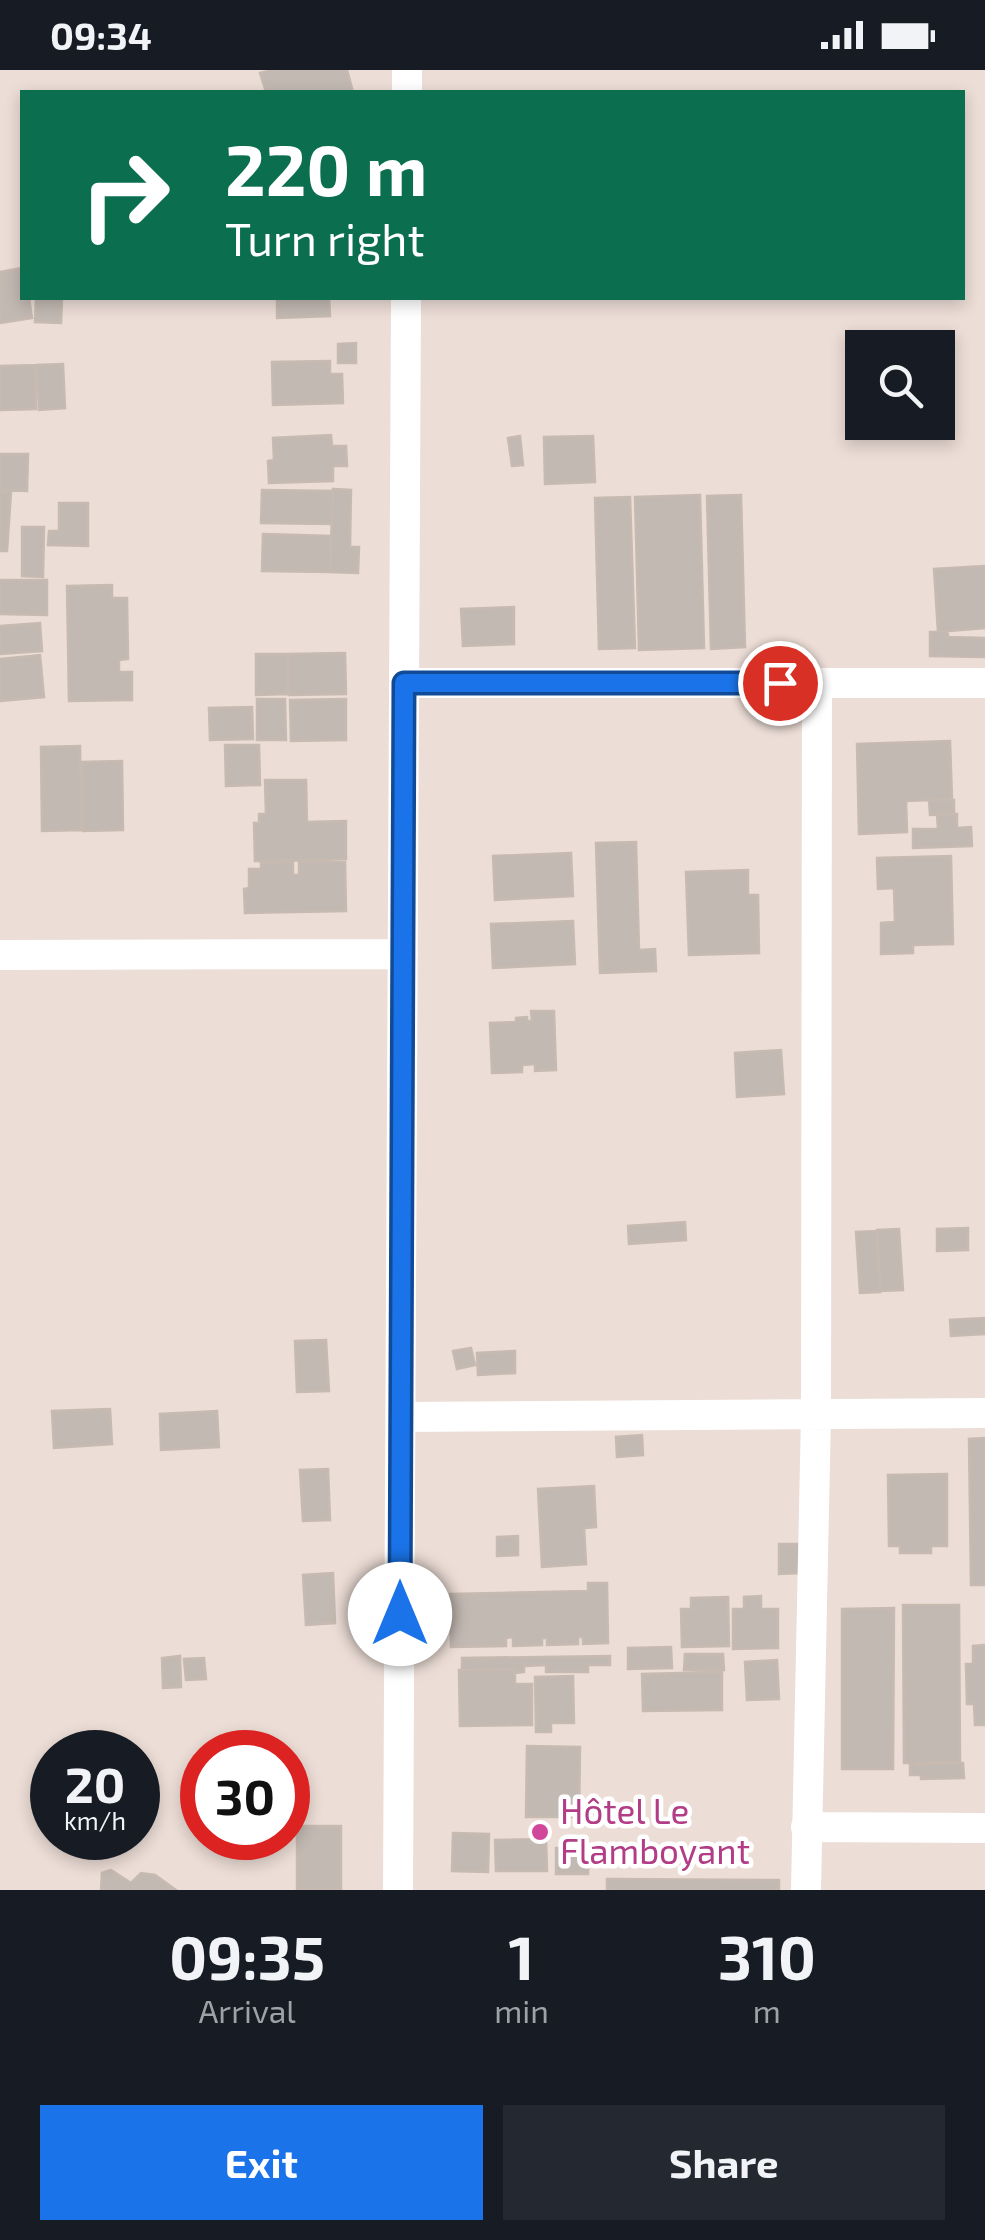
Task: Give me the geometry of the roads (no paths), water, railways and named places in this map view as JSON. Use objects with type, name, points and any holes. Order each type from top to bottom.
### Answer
[{"type":"street","points":[[398,1890],[406,300]]},
{"type":"street","points":[[404,683],[985,682]]},
{"type":"street","points":[[806,1890],[816,1414],[817,683]]},
{"type":"street","points":[[0,955],[402,954]]},
{"type":"street","points":[[400,1417],[985,1412]]},
{"type":"street","points":[[806,1827],[985,1828]]},
{"type":"place","name":"Hôtel Le Flamboyant","points":[[540,1832]]}]
